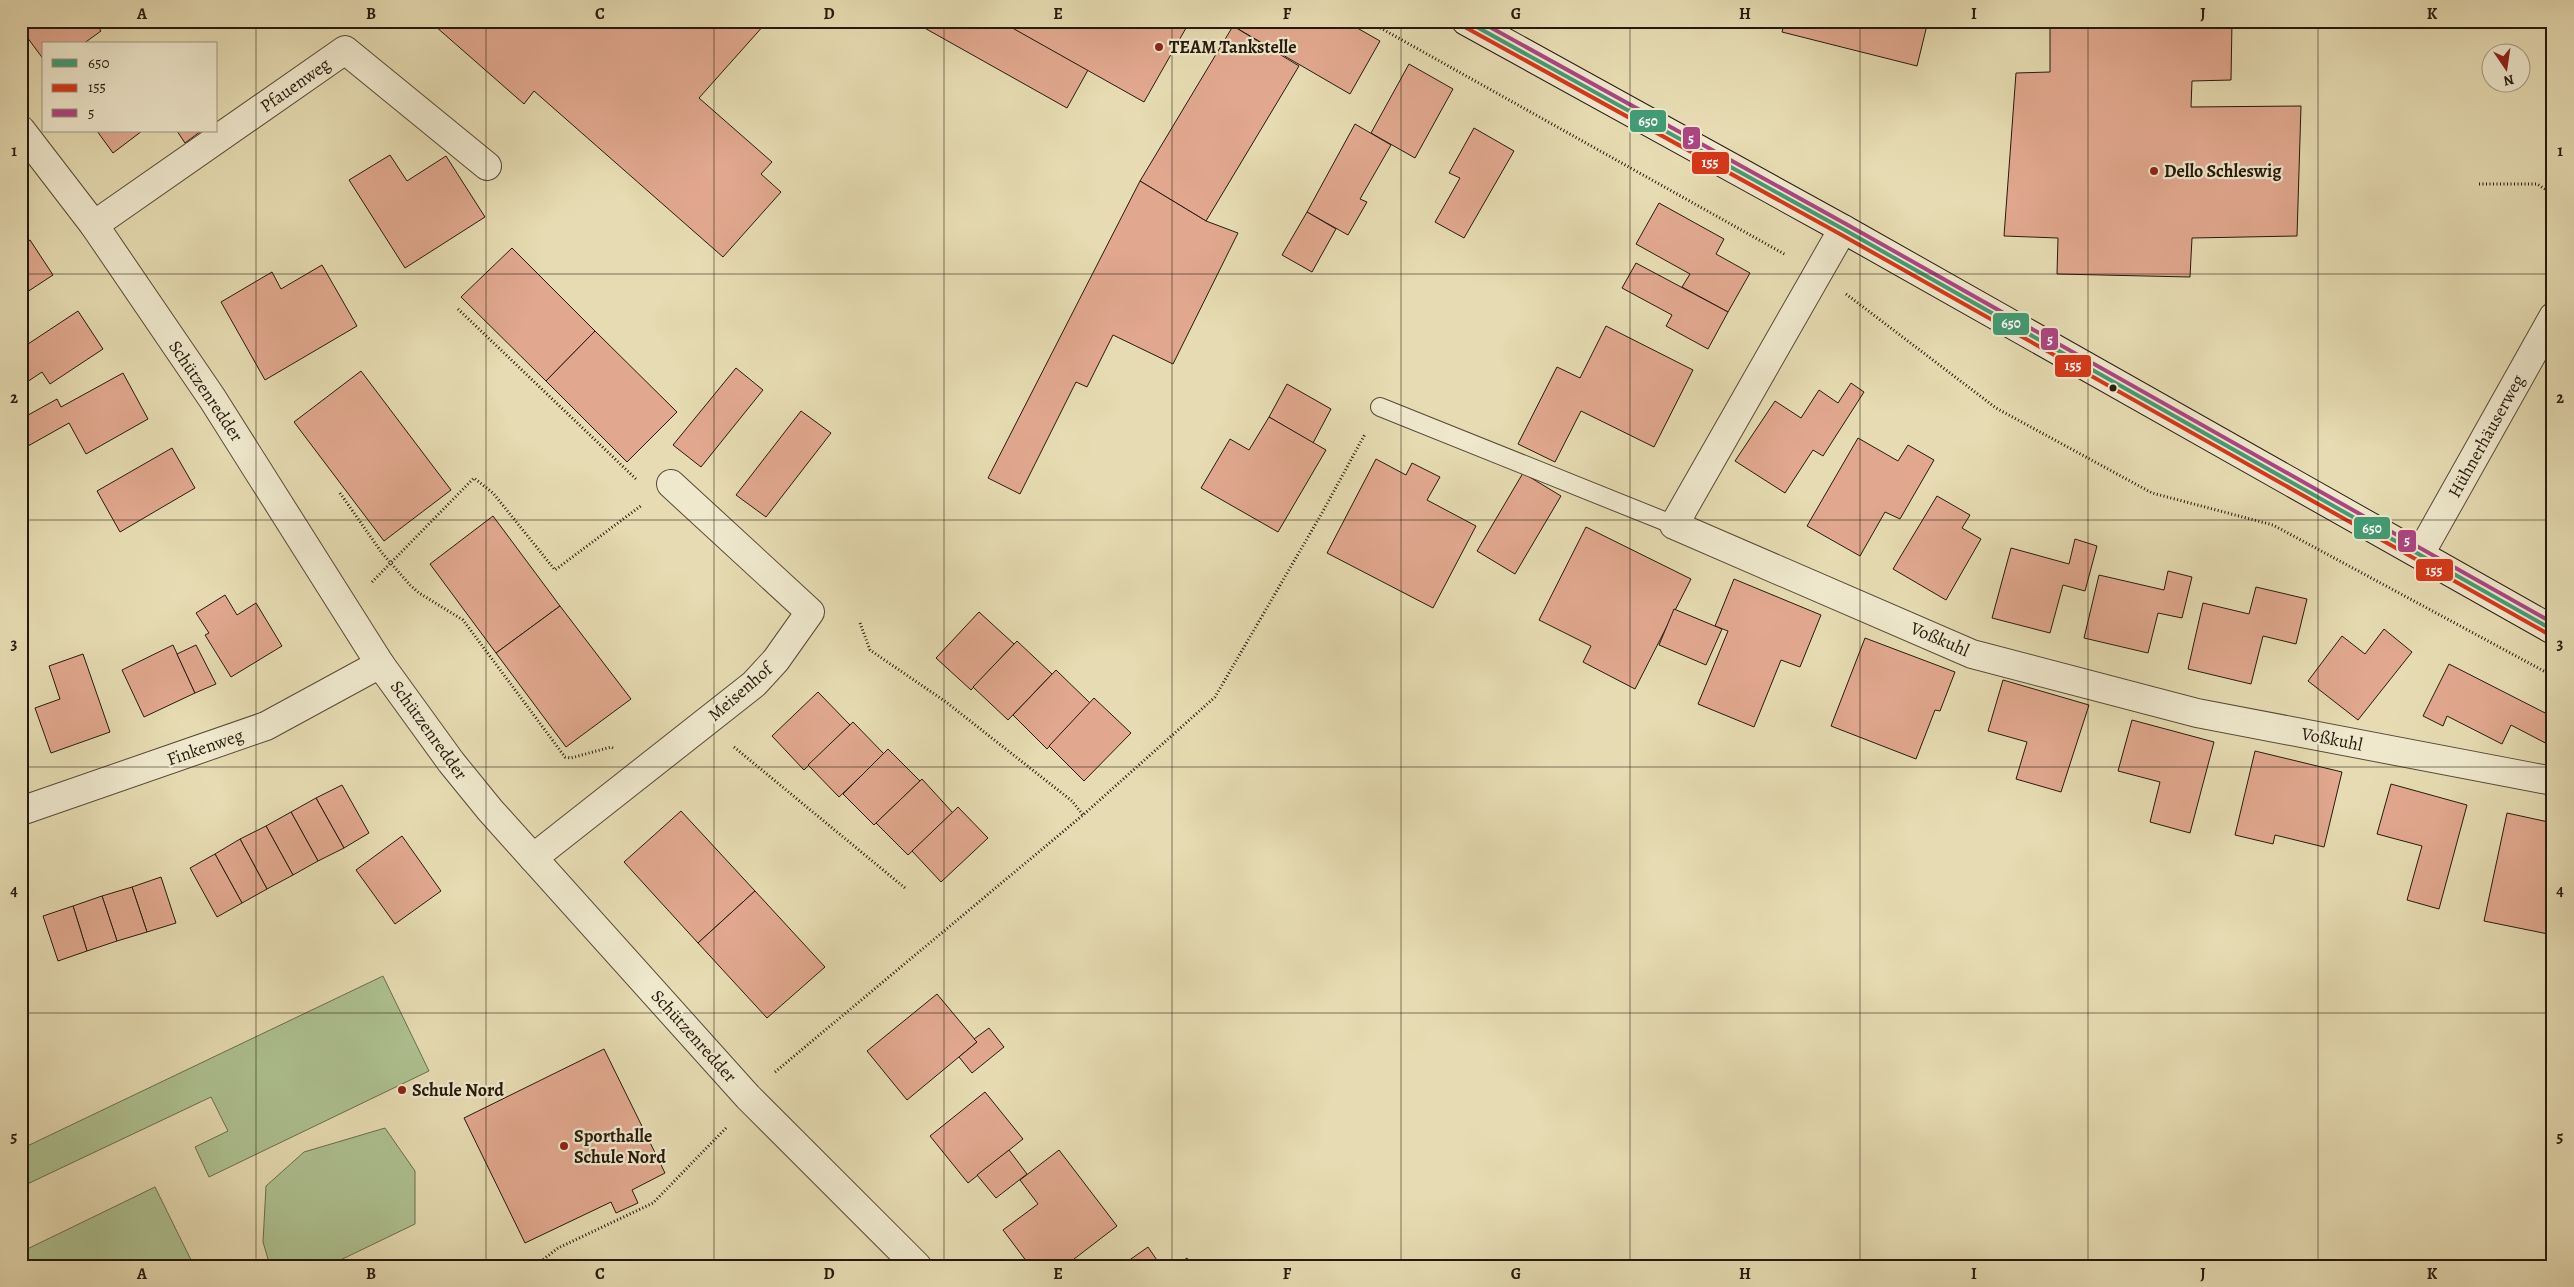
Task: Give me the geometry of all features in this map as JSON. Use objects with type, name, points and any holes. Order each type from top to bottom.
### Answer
[{"type":"street","points":[[1466,21],[1843,229],[2553,630]]},
{"type":"street","name":"Pfauenweg","points":[[94,225],[345,50],[487,166]]},
{"type":"street","name":"Schützenredder","points":[[21,130],[94,225],[212,398],[346,606],[380,664],[451,762],[532,858],[748,1097],[917,1266]]},
{"type":"street","points":[[1674,525],[1843,229]]},
{"type":"street","name":"Hühnerhäuserweg","points":[[2420,554],[2549,331]]},
{"type":"street","name":"Meisenhof","points":[[532,858],[754,684],[776,660],[810,612],[663,490]]},
{"type":"street","name":"Voßkuhl","points":[[1674,525],[1972,654],[2197,713],[2553,781]]},
{"type":"street","name":"Finkenweg","points":[[21,811],[266,726],[380,664]]},
{"type":"lane","points":[[1380,407],[1674,525]]},
{"type":"path","points":[[1368,21],[1818,273],[2004,412],[2152,493],[2273,525],[2553,676]]},
{"type":"path","points":[[2479,184],[2536,184],[2553,194]]},
{"type":"path","points":[[346,606],[392,563],[443,507],[474,478],[493,493],[555,570],[663,490],[458,309]]},
{"type":"path","points":[[535,1266],[558,1248],[653,1203],[735,1118],[748,1097],[785,1064],[1083,816],[1215,696],[1322,513],[1380,407]]},
{"type":"path","points":[[340,493],[382,553],[419,593],[463,620],[565,757],[571,758],[611,747],[620,751],[639,774]]},
{"type":"path","points":[[860,624],[870,650],[946,702],[1072,801],[1083,816]]},
{"type":"path","points":[[706,722],[905,888]]},
{"type":"green space","points":[[383,976],[429,1071],[209,1177],[195,1147],[228,1131],[211,1097],[21,1187],[21,1149]]},
{"type":"green space","points":[[385,1128],[415,1171],[415,1224],[328,1266],[270,1266],[263,1242],[266,1186],[304,1152]]},
{"type":"green space","points":[[155,1187],[194,1266],[21,1266],[21,1252]]},
{"type":"building","points":[[29,21],[94,21],[101,31],[86,42],[42,42],[42,57],[21,29]]},
{"type":"building","points":[[439,21],[763,21],[765,24],[699,98],[772,162],[761,174],[781,192],[723,257],[534,91],[524,104],[435,26]]},
{"type":"building","points":[[923,21],[1001,21],[1088,70],[1067,108],[921,26]]},
{"type":"building","points":[[1009,21],[1190,21],[1144,102],[1007,25]]},
{"type":"building","points":[[1236,21],[1345,21],[1380,41],[1350,94],[1233,26]]},
{"type":"building","points":[[1785,21],[1928,21],[1917,66],[1782,32]]},
{"type":"building","name":"Dello Schleswig","points":[[2050,21],[2232,21],[2231,80],[2192,81],[2191,107],[2301,106],[2297,236],[2192,238],[2190,277],[2057,274],[2058,238],[2004,236],[2016,73],[2050,72]]},
{"type":"building","points":[[1233,26],[1299,66],[1206,221],[1140,181]]},
{"type":"building","points":[[1409,64],[1453,89],[1415,158],[1371,133]]},
{"type":"building","points":[[1355,124],[1391,145],[1360,199],[1367,202],[1348,235],[1307,212]]},
{"type":"building","points":[[1474,128],[1514,151],[1464,238],[1435,222],[1460,178],[1449,173]]},
{"type":"building","points":[[98,132],[141,132],[113,153]]},
{"type":"building","points":[[178,132],[200,132],[185,143]]},
{"type":"building","points":[[390,155],[407,181],[446,156],[485,217],[405,268],[349,180]]},
{"type":"building","points":[[1140,181],[1206,221],[1238,233],[1173,364],[1113,335],[1087,387],[1076,382],[1020,494],[988,478]]},
{"type":"building","points":[[1659,203],[1724,239],[1716,254],[1750,273],[1728,312],[1682,287],[1690,274],[1636,244]]},
{"type":"building","points":[[1307,212],[1336,229],[1312,272],[1282,255]]},
{"type":"building","points":[[30,240],[53,275],[21,296],[21,245]]},
{"type":"building","points":[[512,248],[595,331],[546,381],[461,297]]},
{"type":"building","points":[[1636,263],[1728,312],[1708,349],[1666,326],[1672,315],[1622,288]]},
{"type":"building","points":[[322,265],[357,326],[265,380],[221,302],[272,272],[281,289]]},
{"type":"building","points":[[78,311],[103,349],[50,384],[42,372],[21,386],[21,340],[25,346]]},
{"type":"building","points":[[1606,326],[1693,370],[1654,447],[1581,411],[1555,462],[1518,444],[1557,367],[1580,378]]},
{"type":"building","points":[[595,331],[677,412],[627,462],[546,381]]},
{"type":"building","points":[[736,368],[763,390],[701,467],[673,445]]},
{"type":"building","points":[[361,371],[451,490],[384,541],[294,422]]},
{"type":"building","points":[[123,373],[148,419],[86,454],[69,423],[28,446],[21,434],[21,419],[57,399],[61,407]]},
{"type":"building","points":[[1851,383],[1864,392],[1823,456],[1813,450],[1785,493],[1735,461],[1775,401],[1801,418],[1819,390],[1838,403]]},
{"type":"building","points":[[1287,384],[1331,409],[1313,443],[1269,417]]},
{"type":"building","points":[[801,411],[831,433],[766,517],[736,495]]},
{"type":"building","points":[[1269,417],[1326,450],[1278,532],[1201,488],[1230,439],[1249,450]]},
{"type":"building","points":[[1858,438],[1898,461],[1908,445],[1934,460],[1900,519],[1885,512],[1860,556],[1807,526]]},
{"type":"building","points":[[172,448],[195,488],[120,532],[97,491]]},
{"type":"building","points":[[1376,459],[1406,475],[1412,463],[1440,477],[1427,500],[1476,526],[1433,608],[1327,553]]},
{"type":"building","points":[[1523,473],[1561,496],[1515,574],[1477,551]]},
{"type":"building","points":[[1937,496],[1970,515],[1962,528],[1981,539],[1946,600],[1893,569]]},
{"type":"building","points":[[493,516],[560,606],[496,653],[430,564]]},
{"type":"building","points":[[1586,527],[1691,579],[1635,689],[1583,662],[1591,646],[1539,620]]},
{"type":"building","points":[[2075,539],[2097,546],[2085,591],[2063,585],[2050,633],[1992,618],[2011,548],[2069,564]]},
{"type":"building","points":[[2168,571],[2192,577],[2182,618],[2158,613],[2148,653],[2084,638],[2099,575],[2164,590]]},
{"type":"building","points":[[1734,579],[1821,615],[1800,667],[1781,660],[1754,727],[1698,704],[1728,631],[1715,626]]},
{"type":"building","points":[[2256,587],[2307,599],[2296,644],[2263,636],[2251,684],[2188,669],[2203,603],[2249,614]]},
{"type":"building","points":[[225,595],[237,615],[256,603],[282,646],[231,677],[205,635],[209,633],[196,613]]},
{"type":"building","points":[[560,606],[631,699],[566,747],[496,653]]},
{"type":"building","points":[[1674,609],[1722,629],[1706,665],[1659,645]]},
{"type":"building","points":[[979,612],[1014,644],[971,690],[936,658]]},
{"type":"building","points":[[2384,629],[2412,652],[2358,720],[2308,681],[2342,636],[2365,654]]},
{"type":"building","points":[[1865,638],[1955,672],[1940,711],[1935,710],[1916,759],[1831,726]]},
{"type":"building","points":[[1017,641],[1052,674],[1008,720],[973,687]]},
{"type":"building","points":[[173,645],[195,693],[144,717],[122,670]]},
{"type":"building","points":[[196,645],[216,684],[195,693],[177,654]]},
{"type":"building","points":[[83,654],[110,732],[51,753],[35,708],[60,699],[49,666]]},
{"type":"building","points":[[2449,664],[2553,717],[2553,747],[2511,725],[2502,744],[2447,716],[2443,726],[2423,716]]},
{"type":"building","points":[[1056,670],[1090,703],[1047,749],[1013,715]]},
{"type":"building","points":[[2003,680],[2089,705],[2061,792],[2016,779],[2027,742],[1988,731]]},
{"type":"building","points":[[818,692],[850,725],[804,770],[772,736]]},
{"type":"building","points":[[1094,698],[1131,733],[1084,781],[1049,746]]},
{"type":"building","points":[[2132,720],[2214,742],[2190,833],[2150,822],[2160,782],[2118,771]]},
{"type":"building","points":[[853,722],[884,754],[839,797],[808,765]]},
{"type":"building","points":[[888,749],[920,781],[874,825],[843,794]]},
{"type":"building","points":[[2255,751],[2342,772],[2324,847],[2275,835],[2273,844],[2235,835]]},
{"type":"building","points":[[922,779],[953,813],[908,855],[876,823]]},
{"type":"building","points":[[2391,784],[2467,805],[2439,909],[2407,900],[2422,846],[2377,834]]},
{"type":"building","points":[[342,785],[369,833],[344,848],[316,798]]},
{"type":"building","points":[[316,798],[344,848],[318,861],[291,812]]},
{"type":"building","points":[[958,807],[988,838],[941,882],[912,851]]},
{"type":"building","points":[[681,811],[755,891],[698,943],[624,862]]},
{"type":"building","points":[[291,812],[318,861],[293,875],[266,826]]},
{"type":"building","points":[[2507,813],[2553,823],[2553,935],[2484,921]]},
{"type":"building","points":[[266,826],[293,875],[267,889],[240,839]]},
{"type":"building","points":[[402,836],[441,891],[395,924],[356,870]]},
{"type":"building","points":[[240,839],[267,889],[242,903],[215,854]]},
{"type":"building","points":[[215,854],[242,903],[217,917],[190,868]]},
{"type":"building","points":[[161,877],[176,923],[147,932],[132,887]]},
{"type":"building","points":[[132,887],[147,932],[117,941],[102,896]]},
{"type":"building","points":[[755,891],[825,967],[767,1018],[698,943]]},
{"type":"building","points":[[102,896],[117,941],[87,951],[73,906]]},
{"type":"building","points":[[73,906],[87,951],[58,961],[43,916]]},
{"type":"building","points":[[937,994],[977,1042],[907,1100],[867,1051]]},
{"type":"building","points":[[989,1028],[1004,1047],[972,1073],[959,1057],[977,1042],[974,1039]]},
{"type":"building","name":"Sporthalle Schule Nord","points":[[604,1049],[665,1173],[632,1190],[638,1203],[616,1213],[611,1202],[525,1243],[464,1118]]},
{"type":"building","points":[[985,1092],[1023,1139],[968,1183],[930,1136]]},
{"type":"building","points":[[1009,1150],[1027,1174],[996,1198],[977,1175]]},
{"type":"building","points":[[1059,1150],[1117,1226],[1065,1266],[1030,1266],[1003,1230],[1038,1204],[1020,1180]]},
{"type":"building","points":[[1148,1247],[1161,1266],[1121,1266]]},
{"type":"building","points":[[1187,1258],[1192,1266],[1175,1266]]},
{"type":"transit line","name":"650","points":[[1466,21],[1843,229],[2553,630]]},
{"type":"transit line","name":"5","points":[[1479,21],[1846,224],[2553,623]]},
{"type":"transit line","name":"155","points":[[1463,26],[1840,234],[2550,635]]},
{"type":"place","name":"TEAM Tankstelle","points":[[1159,47]]},
{"type":"place","name":"Dello Schleswig","points":[[2154,171]]},
{"type":"place","name":"Schule Nord","points":[[402,1090]]},
{"type":"place","name":"Sporthalle Schule Nord","points":[[564,1146]]}]
